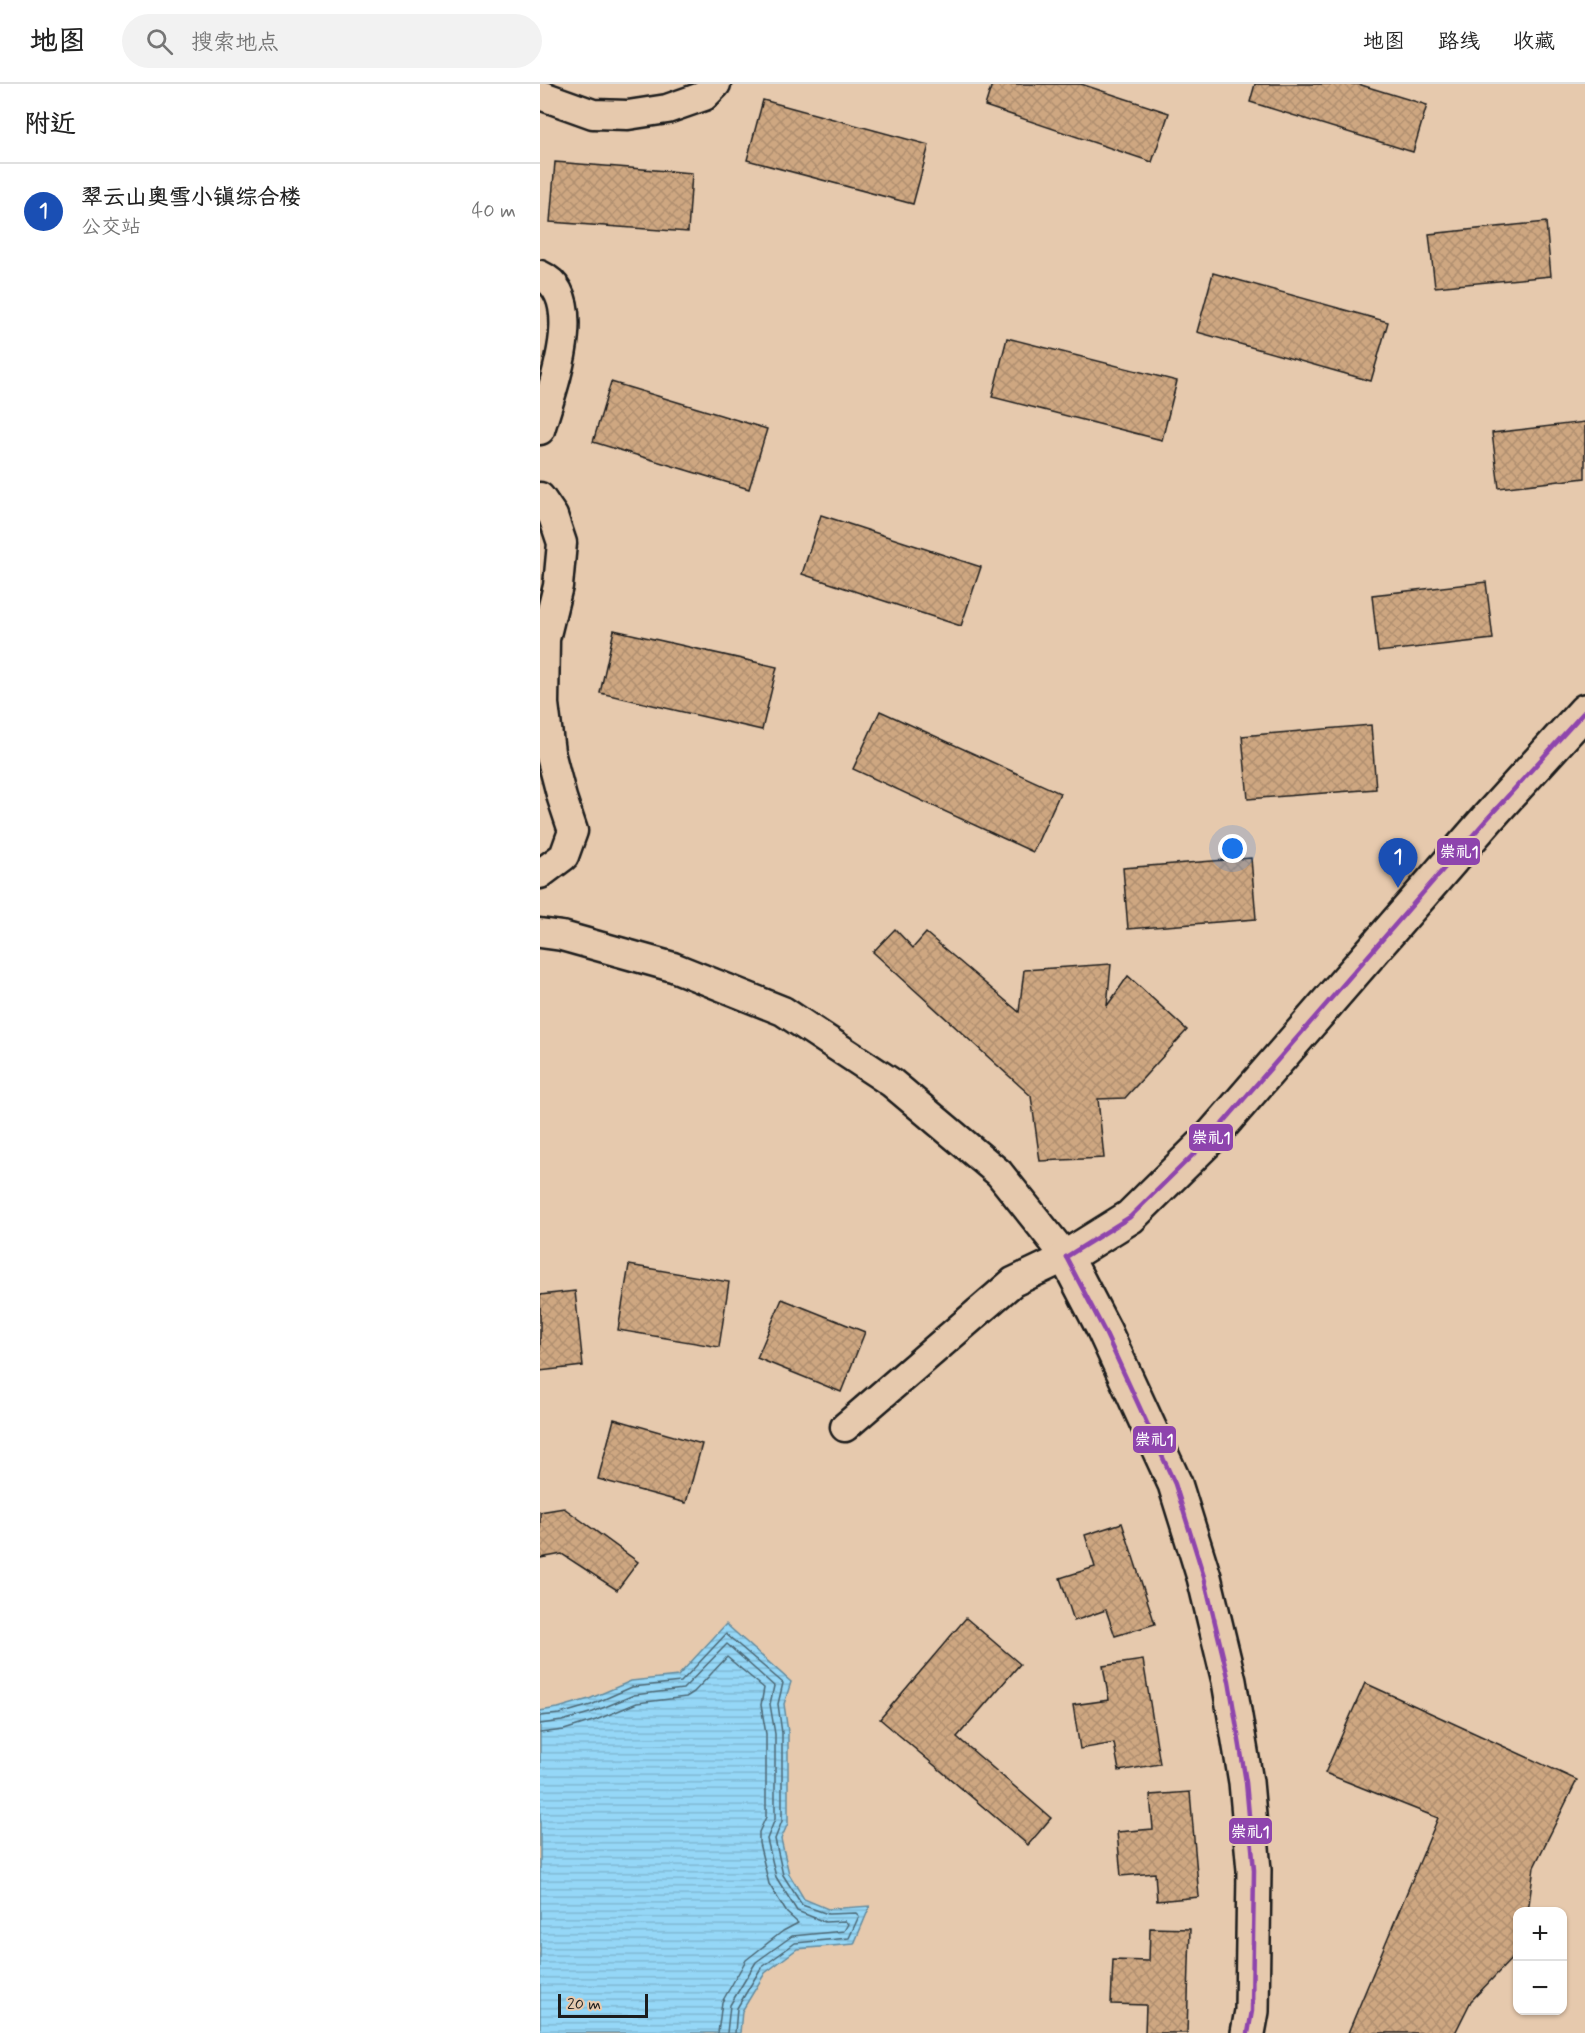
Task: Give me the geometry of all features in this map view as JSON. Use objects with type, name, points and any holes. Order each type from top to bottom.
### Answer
[{"type":"street","points":[[541,97],[593,114],[628,115],[667,109],[704,96],[716,84]]},
{"type":"street","points":[[540,275],[550,280],[562,298],[565,322],[562,355],[540,430]]},
{"type":"street","points":[[540,497],[553,516],[562,543],[558,586],[545,639],[544,704],[550,752],[573,831],[564,856],[540,874]]},
{"type":"street","points":[[845,1427],[1013,1282],[1066,1257],[1130,1217],[1210,1138],[1487,819],[1585,711]]},
{"type":"street","points":[[540,933],[562,936],[673,967],[783,1011],[892,1083],[999,1173],[1066,1257],[1104,1330],[1175,1485],[1213,1612],[1229,1682],[1246,1782],[1254,1870],[1253,1988],[1248,2033]]},
{"type":"water","points":[[726,1624],[791,1682],[784,1704],[788,1732],[788,1823],[781,1839],[789,1874],[804,1899],[828,1909],[870,1906],[854,1944],[797,1949],[765,1973],[742,2011],[740,2033],[540,2033],[540,1711],[589,1699],[631,1681],[678,1676]]},
{"type":"building","points":[[992,84],[1081,84],[1169,113],[1152,162],[985,106]]},
{"type":"building","points":[[1255,84],[1358,84],[1427,105],[1413,152],[1250,102]]},
{"type":"building","points":[[763,100],[929,145],[913,204],[747,160]]},
{"type":"building","points":[[555,162],[692,173],[688,232],[550,222]]},
{"type":"building","points":[[1546,222],[1551,276],[1435,287],[1429,234]]},
{"type":"building","points":[[1213,273],[1388,322],[1371,381],[1197,332]]},
{"type":"building","points":[[1007,338],[1177,381],[1162,440],[992,397]]},
{"type":"building","points":[[611,382],[767,429],[749,489],[593,442]]},
{"type":"building","points":[[1585,422],[1585,478],[1499,488],[1492,433]]},
{"type":"building","points":[[821,515],[981,567],[961,626],[802,574]]},
{"type":"building","points":[[1486,582],[1493,639],[1378,652],[1372,595]]},
{"type":"building","points":[[614,630],[777,667],[762,730],[600,693]]},
{"type":"building","points":[[880,711],[1060,793],[1033,852],[853,769]]},
{"type":"building","points":[[1371,725],[1376,789],[1248,799],[1242,736]]},
{"type":"building","points":[[1251,858],[1256,919],[1128,929],[1123,868]]},
{"type":"building","points":[[895,929],[913,948],[926,933],[1019,1012],[1024,970],[1111,964],[1107,1006],[1128,976],[1187,1030],[1125,1098],[1098,1099],[1104,1158],[1040,1161],[1031,1096],[873,952]]},
{"type":"building","points":[[629,1265],[729,1282],[719,1347],[618,1330]]},
{"type":"building","points":[[575,1291],[583,1366],[540,1371],[540,1295]]},
{"type":"building","points":[[782,1299],[865,1332],[841,1392],[757,1358]]},
{"type":"building","points":[[614,1419],[702,1444],[686,1503],[598,1479]]},
{"type":"building","points":[[564,1508],[638,1562],[617,1590],[562,1554],[540,1558],[540,1512]]},
{"type":"building","points":[[1122,1523],[1155,1624],[1115,1636],[1106,1610],[1074,1621],[1060,1578],[1095,1567],[1085,1535]]},
{"type":"building","points":[[966,1618],[1020,1664],[957,1737],[1051,1818],[1028,1845],[880,1719]]},
{"type":"building","points":[[1143,1660],[1160,1764],[1119,1771],[1114,1743],[1080,1749],[1073,1705],[1109,1700],[1103,1666]]},
{"type":"building","points":[[1365,1683],[1577,1780],[1534,1867],[1529,1907],[1513,1907],[1513,1957],[1471,2001],[1455,2033],[1348,2033],[1438,1818],[1325,1773]]},
{"type":"building","points":[[1190,1792],[1199,1897],[1157,1901],[1155,1873],[1121,1876],[1117,1832],[1153,1829],[1150,1795]]},
{"type":"building","points":[[1150,1928],[1190,1929],[1187,2033],[1145,2033],[1146,2005],[1111,2004],[1113,1960],[1149,1961]]},
{"type":"transit line","name":"崇礼1","points":[[1066,1257],[1130,1217],[1210,1138],[1487,819],[1585,711]]},
{"type":"transit line","name":"崇礼1","points":[[1066,1257],[1104,1330],[1175,1484],[1204,1577],[1229,1681],[1246,1782],[1254,1870],[1252,2011],[1248,2033]]},
{"type":"place","name":"翠云山奥雪小镇综合楼","points":[[1398,888]]}]
